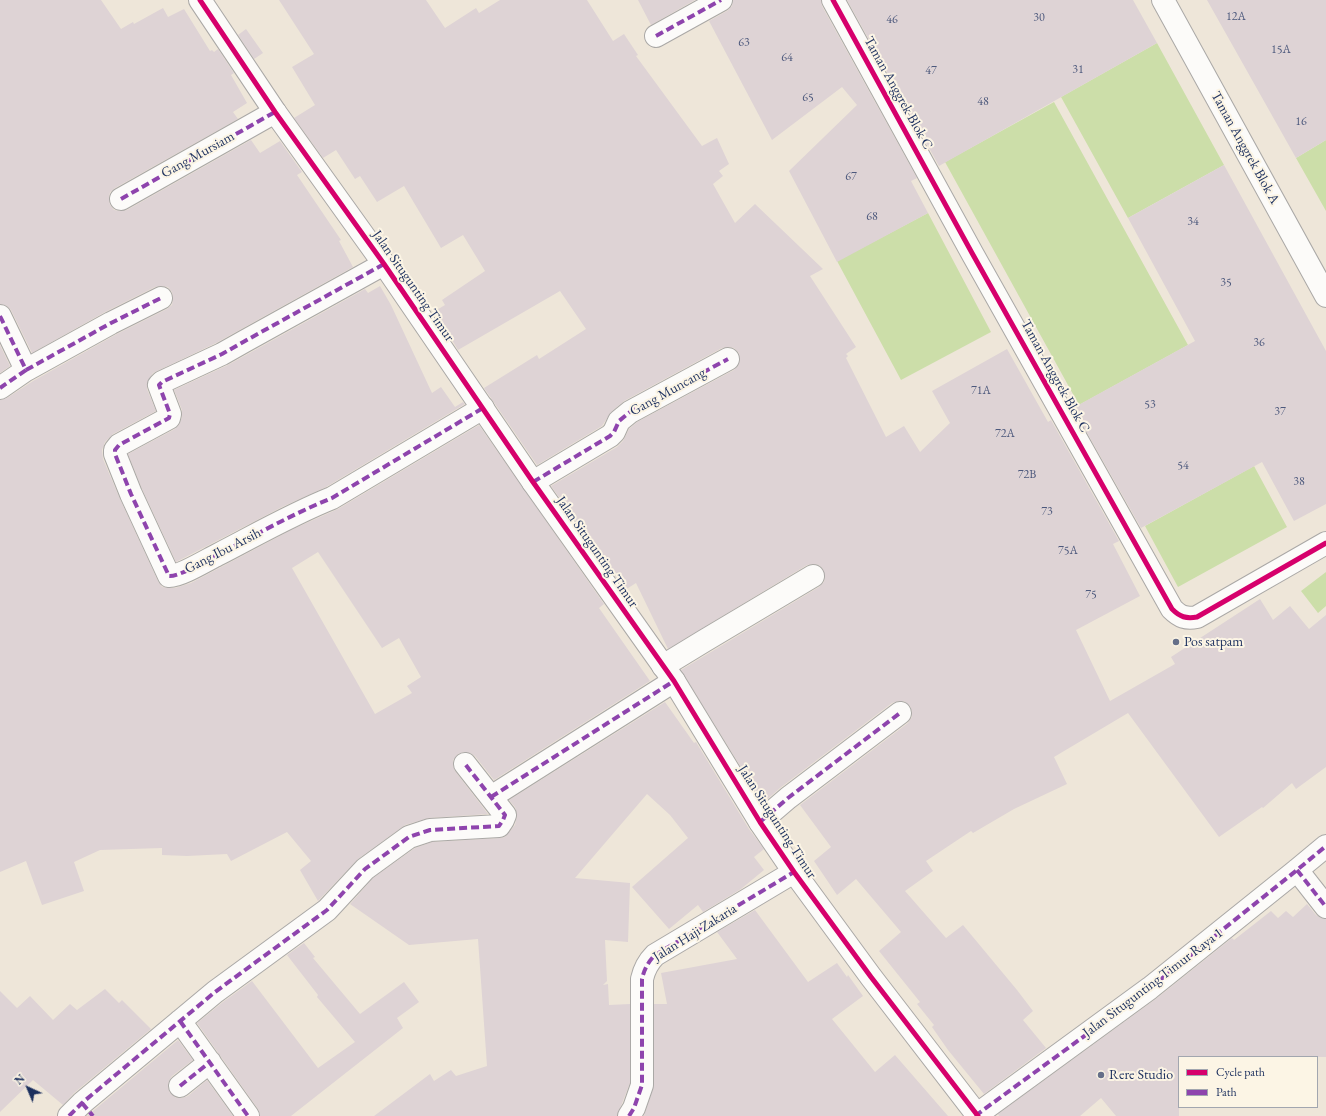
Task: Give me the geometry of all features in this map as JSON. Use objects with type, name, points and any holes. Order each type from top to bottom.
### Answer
[{"type":"street","name":"Jalan Situgunting Timur","points":[[200,0],[275,112],[384,264],[533,482],[668,674],[760,822],[794,872],[871,978],[976,1116]]},
{"type":"street","points":[[656,36],[721,0]]},
{"type":"street","name":"Taman Anggrek Blok C","points":[[833,0],[972,253],[1172,609],[1182,617],[1197,617],[1326,543]]},
{"type":"street","name":"Taman Anggrek Blok A","points":[[1164,0],[1326,296]]},
{"type":"street","name":"Gang Mursiam","points":[[121,198],[275,112]]},
{"type":"street","name":"Gang Ibu Arsih","points":[[384,264],[222,354],[158,385],[170,414],[169,418],[119,445],[115,450],[115,454],[131,494],[169,576],[174,576],[202,563],[312,506],[332,498],[483,408]]},
{"type":"street","points":[[0,388],[26,370],[111,323],[161,298]]},
{"type":"street","points":[[0,316],[26,370]]},
{"type":"street","name":"Gang Muncang","points":[[533,482],[610,436],[614,432],[619,421],[630,412],[728,359]]},
{"type":"street","points":[[491,797],[668,674],[704,641],[813,576]]},
{"type":"street","points":[[760,822],[788,798],[900,713]]},
{"type":"street","points":[[81,1112],[180,1021],[215,992],[327,910],[365,869],[409,837],[430,830],[499,826],[505,815],[465,764]]},
{"type":"street","name":"Jalan Situgunting Timur Raya 1","points":[[976,1116],[1150,988],[1326,846]]},
{"type":"street","points":[[1297,870],[1326,907]]},
{"type":"street","name":"Jalan Haji Zakaria","points":[[629,1116],[634,1108],[642,1085],[642,980],[645,968],[650,960],[655,955],[794,872]]},
{"type":"street","points":[[180,1021],[248,1116]]},
{"type":"street","points":[[180,1086],[210,1062]]},
{"type":"green space","points":[[1157,43],[1224,165],[1128,218],[1061,97]]},
{"type":"green space","points":[[1054,102],[1188,345],[1079,405],[945,162]]},
{"type":"green space","points":[[1326,140],[1326,211],[1296,158]]},
{"type":"green space","points":[[928,213],[991,332],[901,380],[837,261]]},
{"type":"green space","points":[[1254,466],[1287,527],[1178,587],[1145,526]]},
{"type":"green space","points":[[1326,572],[1326,606],[1318,613],[1301,591]]},
{"type":"building","points":[[0,0],[101,0],[121,29],[133,22],[134,24],[163,8],[168,17],[184,9],[210,51],[212,50],[214,52],[218,49],[234,73],[231,75],[247,103],[233,112],[238,119],[115,188],[110,192],[110,205],[114,210],[127,210],[251,140],[260,153],[280,141],[302,172],[297,175],[341,240],[339,241],[353,267],[216,343],[153,373],[147,383],[147,389],[156,411],[113,434],[105,442],[102,450],[103,459],[120,499],[162,587],[175,588],[191,583],[293,529],[338,509],[479,425],[604,604],[599,608],[650,681],[494,780],[475,756],[464,752],[458,754],[453,760],[455,771],[488,814],[429,818],[405,825],[358,859],[318,901],[300,870],[311,861],[287,832],[231,861],[227,854],[187,856],[162,855],[162,848],[100,850],[74,862],[84,891],[42,905],[26,861],[0,872],[0,400],[7,398],[33,381],[117,334],[167,309],[172,305],[173,298],[172,292],[168,287],[155,287],[105,312],[32,353],[11,310],[7,306],[0,304]],"holes":[[[318,552],[382,648],[399,638],[421,677],[407,686],[412,693],[375,714],[292,568]]]},
{"type":"building","points":[[279,0],[426,0],[445,28],[476,8],[479,13],[500,0],[587,0],[613,41],[624,34],[638,55],[636,56],[702,146],[717,138],[729,164],[719,171],[723,176],[713,184],[735,223],[755,204],[823,269],[810,276],[856,347],[846,354],[848,356],[846,358],[886,437],[904,426],[920,452],[950,423],[932,391],[1007,349],[1048,422],[1051,420],[1119,541],[1113,544],[1140,596],[1076,630],[1110,701],[1175,664],[1171,657],[1260,599],[1273,620],[1290,606],[1309,629],[1326,615],[1326,767],[1296,789],[1292,783],[1263,808],[1262,807],[1219,837],[1128,713],[1054,757],[1067,784],[1014,809],[973,833],[971,831],[926,861],[933,871],[905,891],[946,938],[963,925],[1033,1011],[1023,1020],[1046,1048],[984,1094],[948,1050],[932,1027],[934,1025],[917,1004],[920,1002],[879,951],[901,932],[856,879],[837,895],[814,861],[831,847],[800,805],[908,723],[912,717],[910,706],[904,701],[892,703],[780,788],[763,803],[681,670],[819,587],[824,582],[825,576],[823,569],[819,565],[807,565],[668,649],[636,583],[625,590],[551,486],[617,447],[623,441],[629,429],[637,422],[734,370],[738,366],[740,360],[739,353],[734,348],[722,348],[624,401],[611,412],[602,426],[537,465],[484,388],[537,355],[539,359],[586,329],[560,291],[458,350],[435,311],[445,305],[442,300],[485,271],[463,235],[441,248],[404,186],[377,202],[360,176],[355,179],[336,150],[323,158],[294,118],[315,105],[292,67],[314,54]]},
{"type":"building","points":[[638,0],[695,0],[651,25]]},
{"type":"building","points":[[733,0],[821,0],[822,6],[917,178],[911,181],[928,213],[837,262],[789,171],[857,105],[842,87],[772,140],[709,21],[727,11],[732,6]]},
{"type":"building","points":[[847,0],[1133,0],[1157,43],[939,166]]},
{"type":"building","points":[[1207,0],[1326,0],[1326,140],[1296,158]]},
{"type":"building","points":[[246,29],[263,53],[254,59],[238,35]]},
{"type":"building","points":[[1224,165],[1326,351],[1326,504],[1294,521],[1262,462],[1141,528],[1073,408],[1195,341],[1128,218]]},
{"type":"building","points":[[380,286],[391,305],[432,393],[441,387],[455,407],[463,402],[465,404],[326,487],[282,507],[176,562],[142,489],[128,454],[175,429],[179,425],[182,417],[182,410],[174,390],[228,365],[365,289],[368,293]]},
{"type":"building","points":[[0,345],[10,366],[0,373]]},
{"type":"building","points":[[665,702],[694,743],[696,742],[749,829],[764,849],[754,857],[764,870],[741,889],[703,912],[698,905],[669,929],[632,887],[688,838],[670,815],[647,794],[575,878],[630,883],[628,942],[605,940],[607,981],[603,985],[608,984],[609,1005],[630,1004],[630,1083],[617,1116],[374,1116],[430,1074],[434,1081],[451,1070],[456,1076],[487,1066],[478,939],[409,945],[350,904],[373,878],[415,848],[432,842],[505,837],[515,825],[517,814],[515,807],[509,800]]},
{"type":"building","points":[[1307,904],[1316,915],[1326,919],[1326,1057],[1178,1056],[1179,1116],[1116,1116],[1101,1098],[1080,1116],[999,1116],[998,1114],[1157,998],[1232,938],[1234,940],[1271,911],[1278,918],[1286,911],[1293,917]]},
{"type":"building","points":[[755,910],[808,982],[837,963],[847,977],[848,975],[863,996],[832,1019],[875,1072],[895,1055],[948,1116],[644,1116],[654,1085],[654,1004],[667,1004],[661,973],[737,959],[717,932]]},
{"type":"building","points":[[304,943],[315,957],[313,958],[360,1014],[404,982],[419,1002],[397,1018],[403,1028],[291,1116],[260,1116],[258,1109],[197,1023],[252,981],[318,1068],[355,1042],[317,997],[318,995],[287,955]]},
{"type":"building","points":[[105,989],[119,1003],[122,1000],[151,1029],[74,1093],[63,1105],[33,1080],[0,1112],[0,991],[17,1008],[30,996],[53,1020],[70,1004],[77,1010]]},
{"type":"building","points":[[178,1040],[193,1060],[172,1076],[168,1087],[170,1093],[176,1098],[188,1096],[207,1080],[233,1116],[87,1116]]},
{"type":"marked path","points":[[656,36],[721,0]]},
{"type":"marked path","points":[[121,199],[275,112]]},
{"type":"marked path","points":[[384,264],[222,354],[162,382],[159,385],[170,414],[169,418],[119,445],[115,450],[115,454],[131,494],[169,576],[174,576],[193,568],[288,518],[332,498],[483,408]]},
{"type":"marked path","points":[[26,370],[111,323],[161,298]]},
{"type":"marked path","points":[[0,316],[26,370],[0,388]]},
{"type":"marked path","points":[[533,482],[610,436],[614,432],[619,421],[630,412],[728,359]]},
{"type":"marked path","points":[[491,797],[674,681]]},
{"type":"marked path","points":[[760,822],[788,798],[900,713]]},
{"type":"marked path","points":[[69,1116],[82,1103],[215,992],[327,910],[365,869],[409,837],[430,830],[499,826],[505,815],[465,764]]},
{"type":"marked path","points":[[975,1116],[1150,988],[1326,846]]},
{"type":"marked path","points":[[1297,870],[1326,907]]},
{"type":"marked path","points":[[629,1116],[634,1108],[642,1085],[642,979],[648,963],[655,955],[794,872]]},
{"type":"marked path","points":[[180,1021],[248,1116]]},
{"type":"marked path","points":[[180,1086],[210,1062]]},
{"type":"marked path","points":[[82,1103],[93,1116]]},
{"type":"cycle path","points":[[200,0],[275,112],[384,264],[533,482],[674,681],[760,822],[794,872],[871,977],[978,1116]]},
{"type":"cycle path","points":[[833,0],[972,253],[1172,609],[1183,617],[1197,617],[1326,543]]},
{"type":"place","name":"Pos satpam","points":[[1176,642]]},
{"type":"place","name":"Rere Studio","points":[[1101,1075]]}]
